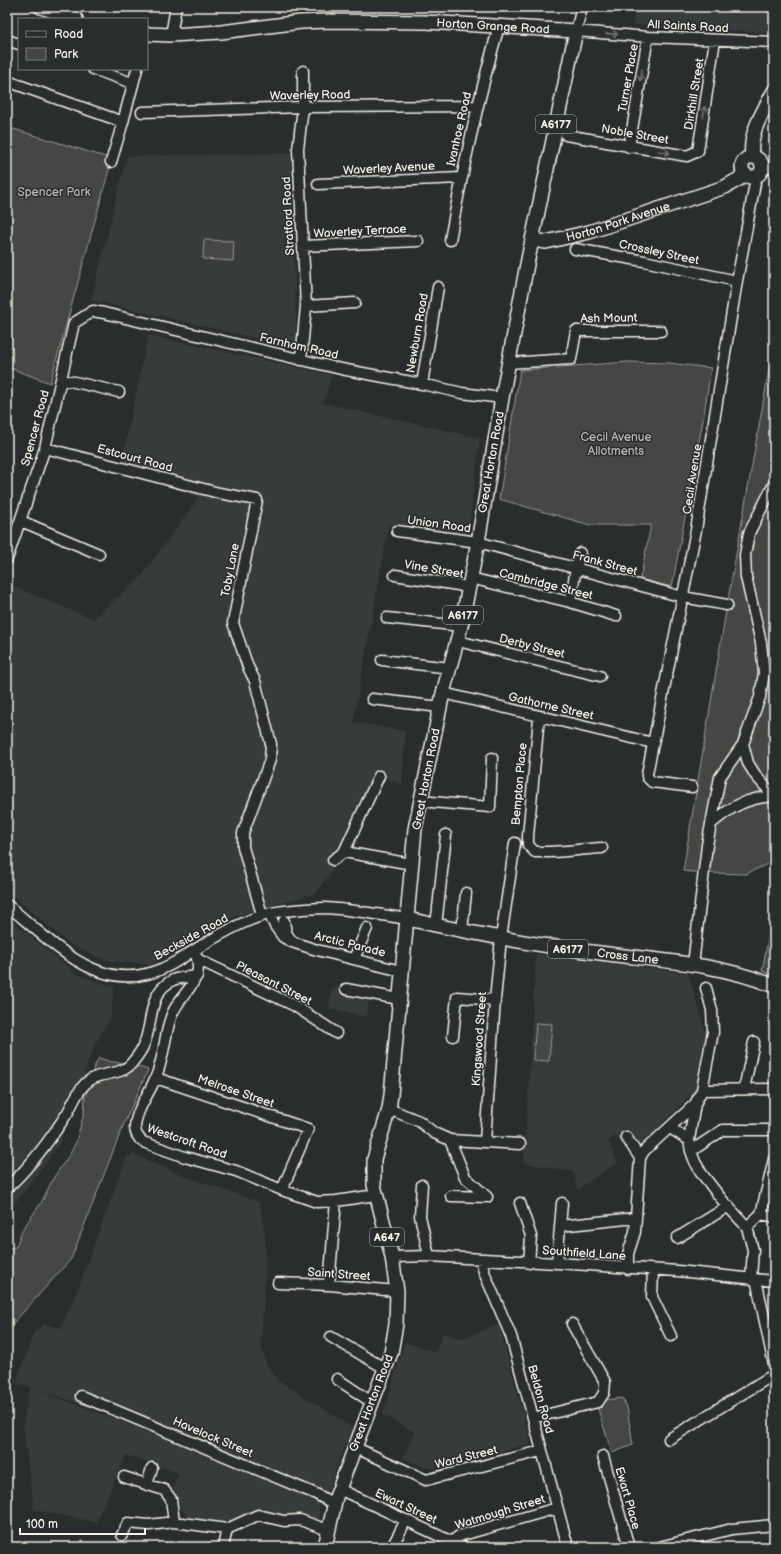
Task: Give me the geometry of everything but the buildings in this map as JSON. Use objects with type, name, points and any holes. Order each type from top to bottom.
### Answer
[{"type":"main road","points":[[41,7],[73,18]]},
{"type":"main road","name":"Horton Grange Road","points":[[148,34],[171,35],[220,32],[301,22],[426,22],[576,31]]},
{"type":"main road","name":"Great Horton Road","points":[[325,1547],[334,1504],[339,1489],[354,1447],[386,1369],[393,1344],[396,1324],[397,1291],[392,1257],[374,1185],[374,1159],[389,1109],[396,1048],[401,971],[408,919],[415,828],[443,693],[458,641],[478,542],[502,398],[532,240],[576,31]]},
{"type":"main road","points":[[755,171],[751,147],[752,136],[755,126],[774,91]]},
{"type":"main road","name":"Horton Park Avenue","points":[[532,240],[546,242],[589,232],[703,193],[725,187],[755,171]]},
{"type":"main road","points":[[536,221],[538,230],[546,242]]},
{"type":"main road","name":"Cross Lane","points":[[408,919],[436,926],[501,938],[693,965],[730,972],[774,986]]},
{"type":"street","points":[[171,35],[176,7]]},
{"type":"street","name":"Great Horton Road","points":[[576,31],[582,7]]},
{"type":"street","name":"Ivanhoe Road","points":[[450,240],[461,178],[499,26]]},
{"type":"street","name":"All Saints Road","points":[[576,31],[648,37],[774,42]]},
{"type":"street","name":"Turner Place","points":[[629,147],[648,37]]},
{"type":"street","points":[[7,40],[18,44]]},
{"type":"street","name":"Dirkhill Street","points":[[698,151],[715,40]]},
{"type":"street","points":[[96,70],[132,83]]},
{"type":"street","points":[[111,162],[124,122],[132,83],[137,70]]},
{"type":"street","name":"Stratford Road","points":[[301,360],[306,306],[298,149],[303,107],[303,71]]},
{"type":"street","points":[[7,80],[124,122]]},
{"type":"street","name":"Waverley Road","points":[[142,112],[303,107],[478,106]]},
{"type":"street","name":"Noble Street","points":[[566,135],[687,156],[698,151]]},
{"type":"street","name":"Cecil Avenue","points":[[692,787],[652,782],[647,778],[696,530],[755,171]]},
{"type":"street","name":"Waverley Avenue","points":[[318,184],[461,178]]},
{"type":"street","name":"Waverley Terrace","points":[[303,246],[418,241]]},
{"type":"street","name":"Crossley Street","points":[[575,249],[644,261],[737,281]]},
{"type":"street","name":"Newburn Road","points":[[422,384],[438,287]]},
{"type":"street","points":[[306,306],[355,303]]},
{"type":"street","name":"Farnham Road","points":[[93,311],[341,369],[502,398]]},
{"type":"street","name":"Spencer Road","points":[[7,559],[11,534],[21,521],[45,448],[74,323],[93,311]]},
{"type":"street","name":"Ash Mount","points":[[509,363],[571,359],[576,331],[661,331]]},
{"type":"street","points":[[61,379],[119,392]]},
{"type":"street","name":"Estcourt Road","points":[[45,448],[219,493]]},
{"type":"street","points":[[693,965],[706,845],[712,823],[720,777],[743,744],[760,697],[764,673],[761,642],[746,578],[745,555],[749,533],[774,484]]},
{"type":"street","name":"Toby Lane","points":[[219,493],[257,500],[233,623],[255,681]]},
{"type":"street","points":[[21,521],[99,554]]},
{"type":"street","name":"Union Road","points":[[397,531],[478,542]]},
{"type":"street","name":"Frank Street","points":[[478,542],[683,597],[727,605]]},
{"type":"street","points":[[570,602],[580,553]]},
{"type":"street","name":"Vine Street","points":[[395,575],[458,585],[469,583]]},
{"type":"street","name":"Cambridge Street","points":[[469,583],[570,602],[616,616]]},
{"type":"street","points":[[387,618],[461,626]]},
{"type":"street","name":"Derby Street","points":[[458,641],[600,676]]},
{"type":"street","points":[[382,660],[450,668]]},
{"type":"street","name":"Arctic Parade","points":[[255,681],[271,744],[270,760],[243,833],[243,847],[266,915],[283,937],[292,942],[401,971]]},
{"type":"street","name":"Gathorne Street","points":[[443,693],[653,743]]},
{"type":"street","points":[[372,699],[440,708]]},
{"type":"street","name":"Bempton Place","points":[[539,717],[528,845],[535,852],[602,848]]},
{"type":"street","points":[[743,744],[748,763],[756,776],[774,796]]},
{"type":"street","points":[[420,801],[490,807],[492,758]]},
{"type":"street","points":[[333,860],[344,852],[379,776]]},
{"type":"street","points":[[712,823],[730,808],[747,800],[774,796]]},
{"type":"street","points":[[436,926],[446,835]]},
{"type":"street","name":"Kingswood Street","points":[[485,1142],[501,938],[515,843]]},
{"type":"street","points":[[344,852],[412,864]]},
{"type":"street","points":[[462,931],[466,893]]},
{"type":"street","name":"Beckside Road","points":[[7,905],[60,950],[82,964],[113,976],[152,974],[171,965],[231,929],[266,915],[284,911],[323,908],[362,911],[408,919]]},
{"type":"street","points":[[284,921],[286,933],[292,942]]},
{"type":"street","points":[[354,959],[367,928]]},
{"type":"street","points":[[194,950],[199,960]]},
{"type":"street","name":"Westcroft Road","points":[[199,960],[197,976],[171,1016],[156,1078],[138,1115],[135,1126],[138,1137],[143,1142],[185,1157],[236,1171],[282,1190],[317,1202],[336,1201],[376,1195]]},
{"type":"street","name":"Pleasant Street","points":[[199,960],[295,1006],[336,1033]]},
{"type":"street","points":[[7,1188],[26,1170],[57,1127],[83,1085],[88,1080],[122,1071],[134,1060],[145,1042],[158,992],[174,980],[197,976]]},
{"type":"street","points":[[706,988],[712,1010],[713,1032],[702,1090],[695,1104],[689,1140],[695,1162],[702,1174],[723,1201],[747,1227],[753,1250],[753,1279],[774,1365]]},
{"type":"street","points":[[346,989],[399,999]]},
{"type":"street","points":[[453,1036],[457,997],[495,1000]]},
{"type":"street","points":[[744,1089],[754,1042]]},
{"type":"street","name":"Melrose Street","points":[[156,1078],[308,1129],[282,1190]]},
{"type":"street","points":[[702,1090],[774,1089]]},
{"type":"street","points":[[628,1269],[628,1254],[635,1232],[640,1158],[644,1151],[695,1104]]},
{"type":"street","points":[[389,1109],[419,1121],[434,1133],[450,1140],[520,1144]]},
{"type":"street","points":[[670,1128],[689,1140]]},
{"type":"street","points":[[691,1151],[723,1130],[774,1130]]},
{"type":"street","points":[[626,1137],[640,1158]]},
{"type":"street","points":[[450,1140],[465,1177],[487,1197],[451,1196]]},
{"type":"street","points":[[747,1227],[761,1214],[774,1159]]},
{"type":"street","points":[[422,1185],[420,1216],[429,1256]]},
{"type":"street","points":[[329,1285],[336,1201]]},
{"type":"street","points":[[520,1203],[531,1236],[529,1263]]},
{"type":"street","points":[[557,1264],[562,1203]]},
{"type":"street","points":[[677,1238],[729,1206]]},
{"type":"street","points":[[761,1214],[774,1217]]},
{"type":"street","points":[[560,1226],[635,1218]]},
{"type":"street","name":"Southfield Lane","points":[[392,1257],[429,1256],[653,1270],[774,1281]]},
{"type":"street","name":"Beldon Road","points":[[481,1260],[484,1272],[511,1336],[568,1547]]},
{"type":"street","points":[[653,1270],[652,1298],[671,1336]]},
{"type":"street","name":"Saint Street","points":[[278,1283],[329,1285],[397,1291]]},
{"type":"street","points":[[533,1418],[598,1402],[604,1393],[605,1382],[572,1324]]},
{"type":"street","points":[[331,1337],[386,1369]]},
{"type":"street","points":[[669,1439],[768,1378],[774,1377]]},
{"type":"street","points":[[337,1379],[373,1403]]},
{"type":"street","name":"Havelock Street","points":[[81,1396],[316,1494],[334,1504]]},
{"type":"street","name":"Ward Street","points":[[354,1447],[426,1480],[542,1451]]},
{"type":"street","name":"Ewart Place","points":[[603,1456],[629,1547]]},
{"type":"street","points":[[147,1485],[152,1468]]},
{"type":"street","points":[[124,1477],[164,1490],[171,1499],[174,1522]]},
{"type":"street","name":"Ewart Street","points":[[339,1489],[406,1520],[447,1543],[463,1547]]},
{"type":"street","name":"Watmough Street","points":[[447,1543],[459,1536],[557,1508]]},
{"type":"street","points":[[122,1536],[128,1523],[149,1525],[174,1522],[227,1530],[258,1515],[284,1521],[300,1520],[328,1530]]},
{"type":"street","points":[[392,1547],[406,1520]]},
{"type":"street","points":[[659,1547],[695,1543],[732,1529],[774,1525]]},
{"type":"street","points":[[223,1547],[227,1530]]},
{"type":"shaded area","points":[[638,7],[774,7],[774,31],[773,33],[631,25]]},
{"type":"shaded area","points":[[292,153],[297,348],[91,300],[127,156]]},
{"type":"shaded area","points":[[148,335],[332,375],[323,403],[480,438],[468,536],[389,524],[353,722],[405,731],[402,785],[383,777],[348,849],[316,893],[233,917],[152,965],[104,960],[71,945],[7,891],[7,584],[93,619],[140,578],[199,497],[120,471]]},
{"type":"shaded area","points":[[7,916],[76,974],[114,987],[111,1016],[94,1046],[60,1143],[7,1212]]},
{"type":"shaded area","points":[[536,954],[688,973],[706,1033],[696,1089],[640,1148],[625,1130],[608,1141],[618,1164],[605,1170],[577,1190],[574,1172],[524,1163]]},
{"type":"shaded area","points":[[333,987],[369,996],[367,1017],[328,1008]]},
{"type":"shaded area","points":[[133,1154],[182,1175],[259,1202],[265,1233],[265,1277],[261,1346],[267,1365],[279,1381],[340,1419],[353,1429],[340,1457],[324,1505],[320,1503],[318,1521],[256,1510],[229,1524],[193,1529],[172,1490],[178,1473],[126,1455],[96,1522],[34,1510],[23,1425],[30,1387],[16,1383],[34,1332],[44,1324],[61,1328],[75,1297],[126,1158]],"holes":[[[37,1390],[70,1400],[182,1444]]]},
{"type":"shaded area","points":[[499,1324],[531,1444],[429,1469],[403,1458],[414,1432],[383,1415],[405,1342],[435,1352],[443,1333],[462,1339]]},
{"type":"green space","name":"Spencer Park","points":[[7,127],[112,159],[50,383],[7,367]]},
{"type":"green space","points":[[204,240],[234,241],[233,261],[203,259]]},
{"type":"green space","points":[[774,342],[774,861],[746,874],[683,871],[727,605]]},
{"type":"green space","name":"Cecil Avenue Allotments","points":[[628,362],[669,363],[711,368],[703,420],[672,587],[640,579],[651,525],[590,525],[499,499],[520,370]]},
{"type":"green space","points":[[774,907],[774,976],[762,971]]},
{"type":"green space","points":[[536,1023],[552,1024],[549,1061],[533,1060]]},
{"type":"green space","points":[[99,1058],[112,1062],[126,1063],[148,1070],[123,1126],[71,1259],[7,1330],[7,1248],[16,1247],[22,1230],[41,1203],[54,1177],[70,1154],[76,1142],[84,1113],[85,1096],[90,1086],[94,1067]]},
{"type":"green space","points":[[622,1398],[627,1407],[633,1445],[612,1453],[597,1406],[606,1400]]}]
